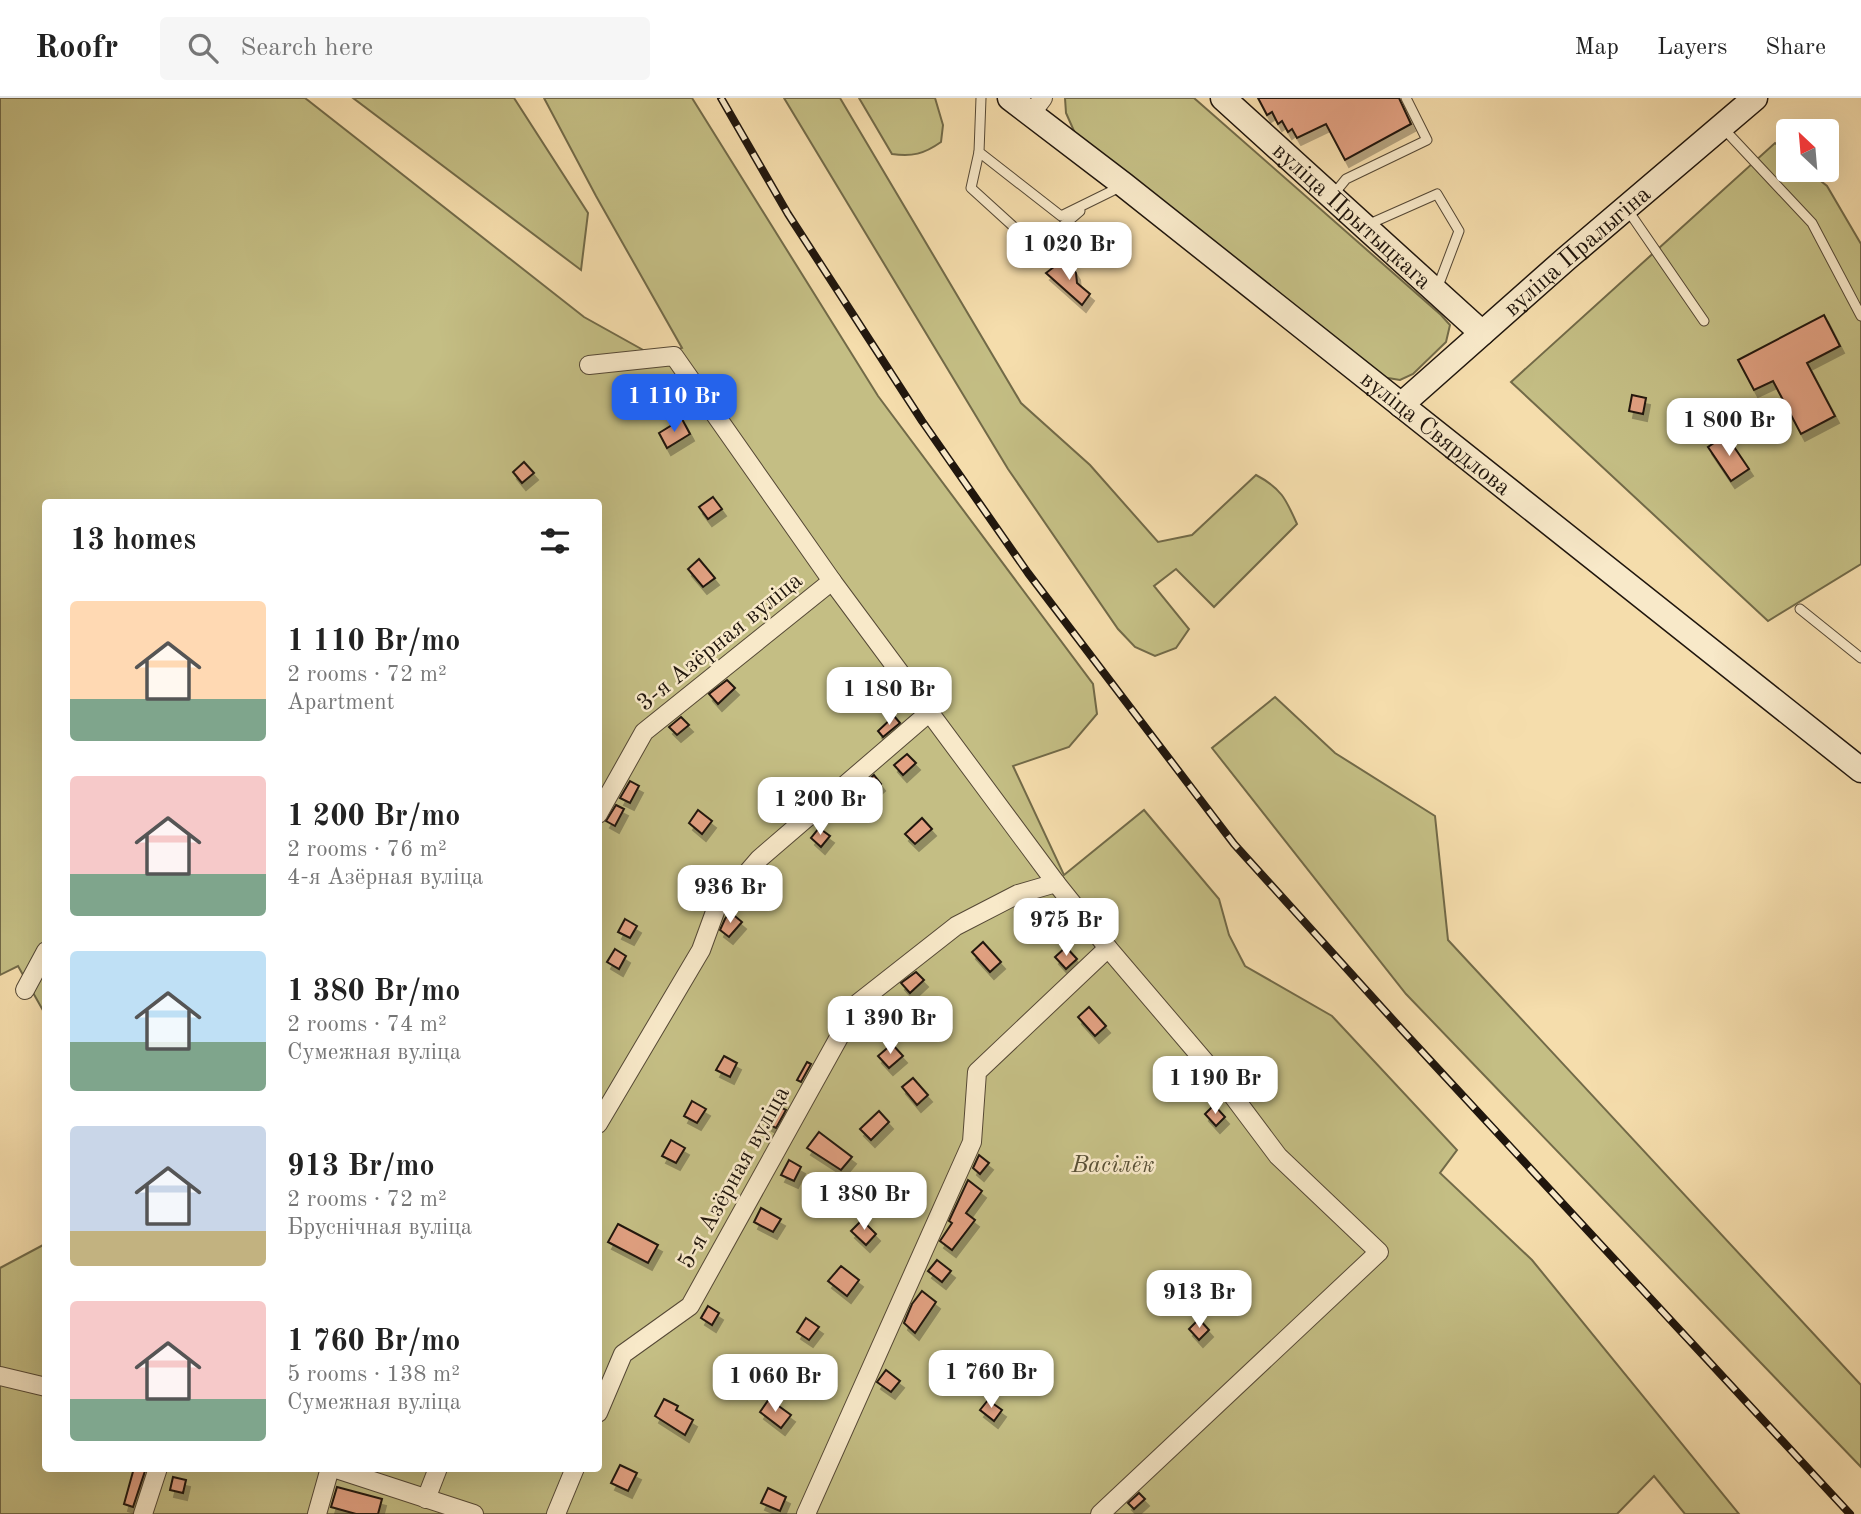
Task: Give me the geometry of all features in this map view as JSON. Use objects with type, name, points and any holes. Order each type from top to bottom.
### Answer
[{"type":"main road","name":"вуліца Свярдлова","points":[[1010,98],[1037,106],[1124,185],[1861,770]]},
{"type":"main road","name":"вуліца Прытыцкага","points":[[1223,98],[1482,333]]},
{"type":"main road","name":"вуліца Пралыгіна","points":[[1401,405],[1721,127],[1747,101]]},
{"type":"street","points":[[589,365],[674,356],[832,581],[1056,883],[1224,1084],[1279,1156],[1379,1252],[1100,1514]]},
{"type":"street","name":"3-я Азёрная вуліца","points":[[602,807],[643,732],[832,581]]},
{"type":"street","points":[[602,1117],[701,950],[716,909],[760,859],[931,711]]},
{"type":"street","name":"5-я Азёрная вуліца","points":[[602,1404],[623,1354],[690,1306],[858,1003],[956,926],[1018,894],[1056,883]]},
{"type":"street","points":[[806,1514],[972,1142],[977,1072],[1108,948]]},
{"type":"street","points":[[25,990],[42,958]]},
{"type":"street","points":[[0,1376],[42,1386]]},
{"type":"street","points":[[144,1514],[157,1472]]},
{"type":"street","points":[[317,1514],[331,1472]]},
{"type":"street","points":[[344,1472],[474,1514]]},
{"type":"street","points":[[426,1499],[436,1472]]},
{"type":"street","points":[[556,1514],[573,1472]]},
{"type":"lane","points":[[981,98],[979,152],[971,188],[1037,248],[1091,201]]},
{"type":"lane","points":[[1332,197],[1346,179],[1427,140],[1406,98]]},
{"type":"lane","points":[[1721,127],[1812,223],[1861,316]]},
{"type":"lane","points":[[979,152],[1061,216],[1124,185]]},
{"type":"lane","points":[[1365,226],[1437,194],[1459,231],[1437,290]]},
{"type":"lane","points":[[1626,208],[1704,321]]},
{"type":"lane","points":[[1800,609],[1861,658]]},
{"type":"green space","name":"Васілёк","points":[[0,98],[305,98],[584,317],[654,356],[682,348],[544,98],[692,98],[878,396],[1093,684],[1097,714],[1069,747],[1013,766],[1064,875],[1144,810],[1219,899],[1229,935],[1245,966],[1332,1016],[1457,1150],[1440,1173],[1532,1260],[1739,1514],[1685,1514],[1654,1476],[1617,1514],[0,1514],[0,1268],[42,1246],[42,1472],[602,1472],[602,499],[42,499],[42,1009],[18,966],[0,975]]},
{"type":"green space","points":[[353,98],[514,98],[588,213],[581,270]]},
{"type":"green space","points":[[784,98],[840,98],[1021,403],[1090,465],[1158,542],[1192,535],[1256,475],[1282,495],[1297,524],[1214,607],[1176,569],[1154,586],[1189,629],[1176,648],[1155,656],[1135,647],[1118,629],[1008,469]]},
{"type":"green space","points":[[859,98],[935,98],[943,125],[941,142],[918,154],[892,154]]},
{"type":"green space","points":[[1065,98],[1194,98],[1441,315],[1450,325],[1446,342],[1413,374],[1400,380],[1382,377],[1078,140],[1066,113]]},
{"type":"green space","points":[[1775,143],[1776,182],[1822,182],[1827,186],[1861,244],[1861,564],[1768,621],[1511,382]]},
{"type":"green space","points":[[1275,697],[1335,753],[1435,816],[1448,940],[1861,1385],[1861,1467],[1406,994],[1212,748]]},
{"type":"building","points":[[1258,98],[1399,98],[1411,124],[1345,160],[1326,124],[1297,138],[1292,129],[1288,132],[1282,121],[1278,124],[1272,112],[1267,115]]},
{"type":"building","points":[[1059,263],[1072,267],[1077,283],[1090,294],[1082,305],[1046,273]]},
{"type":"building","points":[[1824,315],[1840,346],[1807,363],[1835,416],[1801,434],[1773,381],[1754,390],[1738,360]]},
{"type":"building","points":[[1632,395],[1646,398],[1643,414],[1629,411]]},
{"type":"building","points":[[682,419],[690,434],[667,448],[659,433]]},
{"type":"building","points":[[1726,435],[1749,469],[1731,481],[1708,447]]},
{"type":"building","points":[[524,462],[534,473],[522,483],[513,472]]},
{"type":"building","points":[[713,497],[722,509],[708,519],[699,507]]},
{"type":"building","points":[[699,559],[715,578],[703,587],[688,569]]},
{"type":"building","points":[[727,680],[735,688],[718,704],[709,694]]},
{"type":"building","points":[[894,716],[900,723],[883,737],[878,731]]},
{"type":"building","points":[[681,717],[689,725],[677,735],[669,727]]},
{"type":"building","points":[[907,754],[916,763],[903,775],[894,765]]},
{"type":"building","points":[[874,775],[881,784],[869,795],[861,787]]},
{"type":"building","points":[[630,781],[639,786],[630,803],[620,798]]},
{"type":"building","points":[[616,805],[624,809],[615,826],[606,821]]},
{"type":"building","points":[[698,810],[712,821],[702,834],[689,823]]},
{"type":"building","points":[[922,818],[932,829],[915,844],[905,834]]},
{"type":"building","points":[[819,828],[830,836],[821,847],[811,838]]},
{"type":"building","points":[[730,912],[742,922],[729,937],[720,930]]},
{"type":"building","points":[[625,919],[637,926],[630,938],[618,932]]},
{"type":"building","points":[[983,942],[1001,962],[990,972],[972,952]]},
{"type":"building","points":[[1066,947],[1077,959],[1066,969],[1055,957]]},
{"type":"building","points":[[615,949],[626,956],[619,969],[607,962]]},
{"type":"building","points":[[916,972],[924,980],[910,993],[901,983]]},
{"type":"building","points":[[841,999],[846,1001],[836,1019],[832,1017]]},
{"type":"building","points":[[1089,1007],[1106,1026],[1095,1036],[1078,1017]]},
{"type":"building","points":[[892,1044],[903,1056],[889,1068],[878,1056]]},
{"type":"building","points":[[724,1056],[737,1063],[730,1077],[716,1070]]},
{"type":"building","points":[[807,1062],[811,1064],[801,1082],[797,1080]]},
{"type":"building","points":[[913,1078],[928,1095],[917,1105],[902,1087]]},
{"type":"building","points":[[692,1101],[706,1109],[697,1123],[684,1116]]},
{"type":"building","points":[[1214,1105],[1225,1117],[1216,1126],[1205,1114]]},
{"type":"building","points":[[778,1106],[786,1110],[776,1128],[768,1124]]},
{"type":"building","points":[[879,1111],[889,1122],[871,1140],[860,1129]]},
{"type":"building","points":[[819,1132],[852,1157],[841,1170],[807,1148]]},
{"type":"building","points":[[671,1140],[685,1148],[676,1163],[662,1156]]},
{"type":"building","points":[[979,1155],[989,1163],[980,1174],[973,1168]]},
{"type":"building","points":[[789,1160],[801,1167],[794,1181],[781,1175]]},
{"type":"building","points":[[968,1180],[982,1191],[966,1213],[975,1220],[952,1250],[940,1241],[952,1223],[949,1221]]},
{"type":"building","points":[[761,1208],[781,1219],[773,1232],[754,1222]]},
{"type":"building","points":[[862,1220],[876,1234],[866,1245],[851,1231]]},
{"type":"building","points":[[618,1224],[658,1245],[648,1263],[608,1242]]},
{"type":"building","points":[[937,1260],[951,1271],[942,1282],[928,1271]]},
{"type":"building","points":[[841,1266],[859,1280],[847,1296],[828,1281]]},
{"type":"building","points":[[922,1291],[936,1302],[915,1333],[904,1323],[912,1304]]},
{"type":"building","points":[[708,1306],[719,1313],[712,1325],[701,1318]]},
{"type":"building","points":[[806,1318],[819,1327],[809,1340],[797,1332]]},
{"type":"building","points":[[1199,1319],[1209,1330],[1199,1340],[1189,1329]]},
{"type":"building","points":[[886,1370],[900,1381],[891,1392],[877,1382]]},
{"type":"building","points":[[765,1374],[782,1387],[774,1398],[756,1386]]},
{"type":"building","points":[[664,1399],[678,1406],[676,1410],[693,1420],[685,1435],[655,1416]]},
{"type":"building","points":[[769,1399],[791,1415],[781,1428],[760,1412]]},
{"type":"building","points":[[988,1400],[1002,1410],[994,1421],[980,1410]]},
{"type":"building","points":[[620,1465],[637,1473],[628,1491],[611,1483]]},
{"type":"building","points":[[133,1472],[145,1472],[133,1507],[124,1504]]},
{"type":"building","points":[[173,1477],[186,1480],[183,1493],[170,1490]]},
{"type":"building","points":[[337,1487],[382,1499],[378,1514],[356,1514],[331,1507]]},
{"type":"building","points":[[768,1488],[786,1497],[780,1511],[761,1503]]},
{"type":"building","points":[[1139,1493],[1145,1499],[1134,1509],[1128,1503]]},
{"type":"railway","points":[[721,98],[788,214],[922,421],[1028,573],[1234,844],[1403,1031],[1850,1514]]}]
